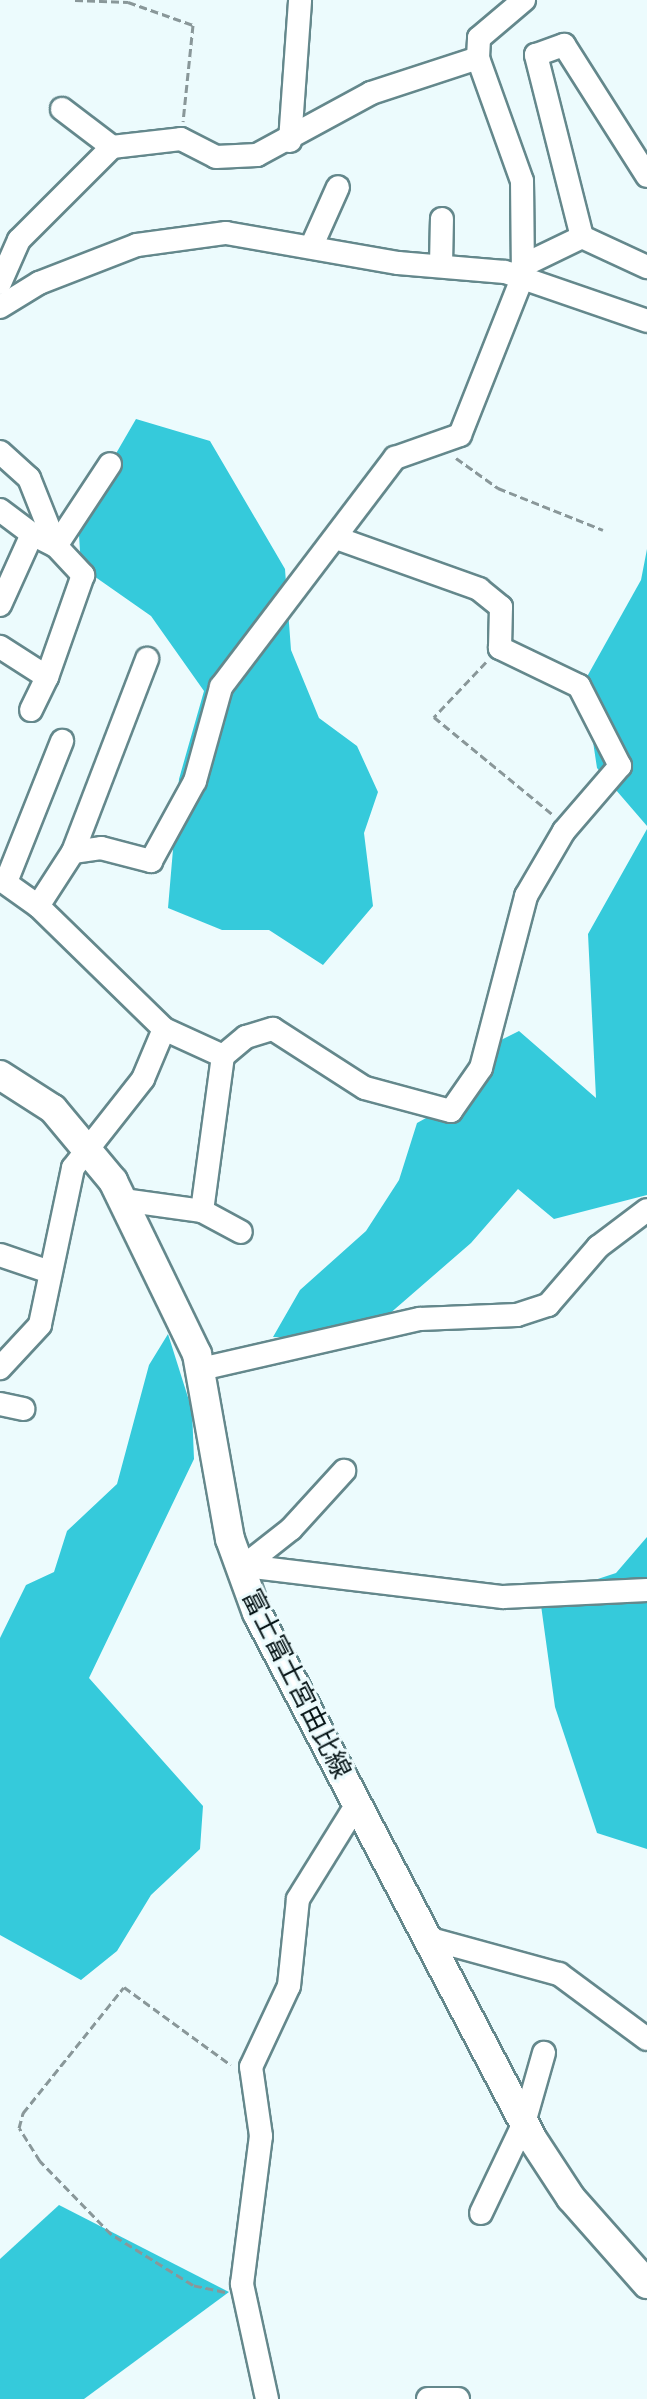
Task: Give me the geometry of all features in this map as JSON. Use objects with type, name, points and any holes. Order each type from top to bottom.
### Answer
[{"type":"main road","name":"富士富士宮由比線","points":[[0,1075],[53,1109],[92,1148],[123,1200],[201,1369],[240,1565],[357,1804],[524,2123],[571,2198],[647,2284]]},
{"type":"street","points":[[290,141],[300,0]]},
{"type":"street","points":[[73,852],[101,848],[151,861],[195,781],[221,687],[339,539],[395,458],[460,435],[482,393],[522,271],[522,181],[478,58],[479,38],[524,0]]},
{"type":"street","points":[[582,237],[536,55],[564,45],[647,176]]},
{"type":"street","points":[[0,283],[19,240],[112,147],[181,139],[216,157],[257,155],[290,141],[371,93],[478,58]]},
{"type":"street","points":[[62,109],[112,147]]},
{"type":"street","points":[[313,243],[338,187]]},
{"type":"street","points":[[441,265],[442,219]]},
{"type":"street","points":[[0,307],[78,266],[187,233],[313,243],[441,265],[522,271],[647,321]]},
{"type":"street","points":[[522,271],[582,237]]},
{"type":"street","points":[[582,237],[647,267]]},
{"type":"street","points":[[0,452],[29,478],[56,546]]},
{"type":"street","points":[[56,546],[110,464]]},
{"type":"street","points":[[0,510],[32,534],[56,546],[83,575],[47,677],[31,710]]},
{"type":"street","points":[[0,605],[32,534]]},
{"type":"street","points":[[202,1211],[223,1056],[246,1037],[273,1029],[365,1088],[451,1111],[481,1068],[526,896],[568,827],[620,766],[579,686],[500,648],[501,607],[479,589],[339,539]]},
{"type":"street","points":[[0,647],[47,677]]},
{"type":"street","points":[[38,906],[73,852],[147,659]]},
{"type":"street","points":[[62,741],[3,881],[38,906],[164,1029],[223,1056]]},
{"type":"street","points":[[0,1368],[40,1325],[66,1188],[143,1079],[164,1029]]},
{"type":"street","points":[[123,1200],[202,1211],[241,1232]]},
{"type":"street","points":[[201,1369],[420,1319],[517,1315],[548,1305],[598,1247],[647,1210]]},
{"type":"street","points":[[0,1255],[50,1272]]},
{"type":"street","points":[[0,1404],[23,1409]]},
{"type":"street","points":[[240,1565],[291,1529],[344,1471]]},
{"type":"street","points":[[240,1565],[503,1597],[647,1590]]},
{"type":"street","points":[[267,2399],[244,2296],[242,2249],[261,2136],[251,2067],[289,1986],[298,1899],[357,1804]]},
{"type":"street","points":[[427,1938],[559,1974],[647,2039]]},
{"type":"street","points":[[481,2213],[524,2123],[544,2053]]},
{"type":"street","points":[[428,2399],[458,2399]]},
{"type":"path","points":[[75,0],[128,2],[193,25],[181,139]]},
{"type":"path","points":[[436,444],[498,488],[603,530]]},
{"type":"path","points":[[500,648],[434,717],[568,827]]},
{"type":"path","points":[[244,2296],[193,2285],[111,2234],[40,2161],[19,2128],[23,2113],[124,1987],[253,2081]]},
{"type":"shaded area","points":[[136,419],[210,441],[285,569],[291,650],[319,718],[357,746],[378,792],[364,833],[373,906],[323,965],[269,930],[222,930],[168,908],[179,779],[204,691],[151,616],[81,567],[78,519]]},
{"type":"shaded area","points":[[647,549],[647,826],[597,768],[584,682],[641,580]]},
{"type":"shaded area","points":[[647,829],[647,1195],[554,1219],[518,1189],[471,1243],[380,1322],[344,1339],[273,1337],[300,1290],[366,1231],[399,1180],[417,1123],[466,1096],[487,1047],[519,1031],[596,1098],[588,934]]},
{"type":"shaded area","points":[[168,1334],[192,1410],[194,1459],[89,1678],[203,1806],[200,1849],[151,1895],[117,1951],[81,1980],[0,1935],[0,1638],[26,1585],[54,1572],[67,1531],[117,1484],[149,1365]]},
{"type":"shaded area","points":[[647,1537],[647,1849],[597,1833],[555,1707],[540,1598],[616,1573]]},
{"type":"shaded area","points":[[59,2205],[229,2292],[84,2399],[0,2399],[0,2259]]}]
